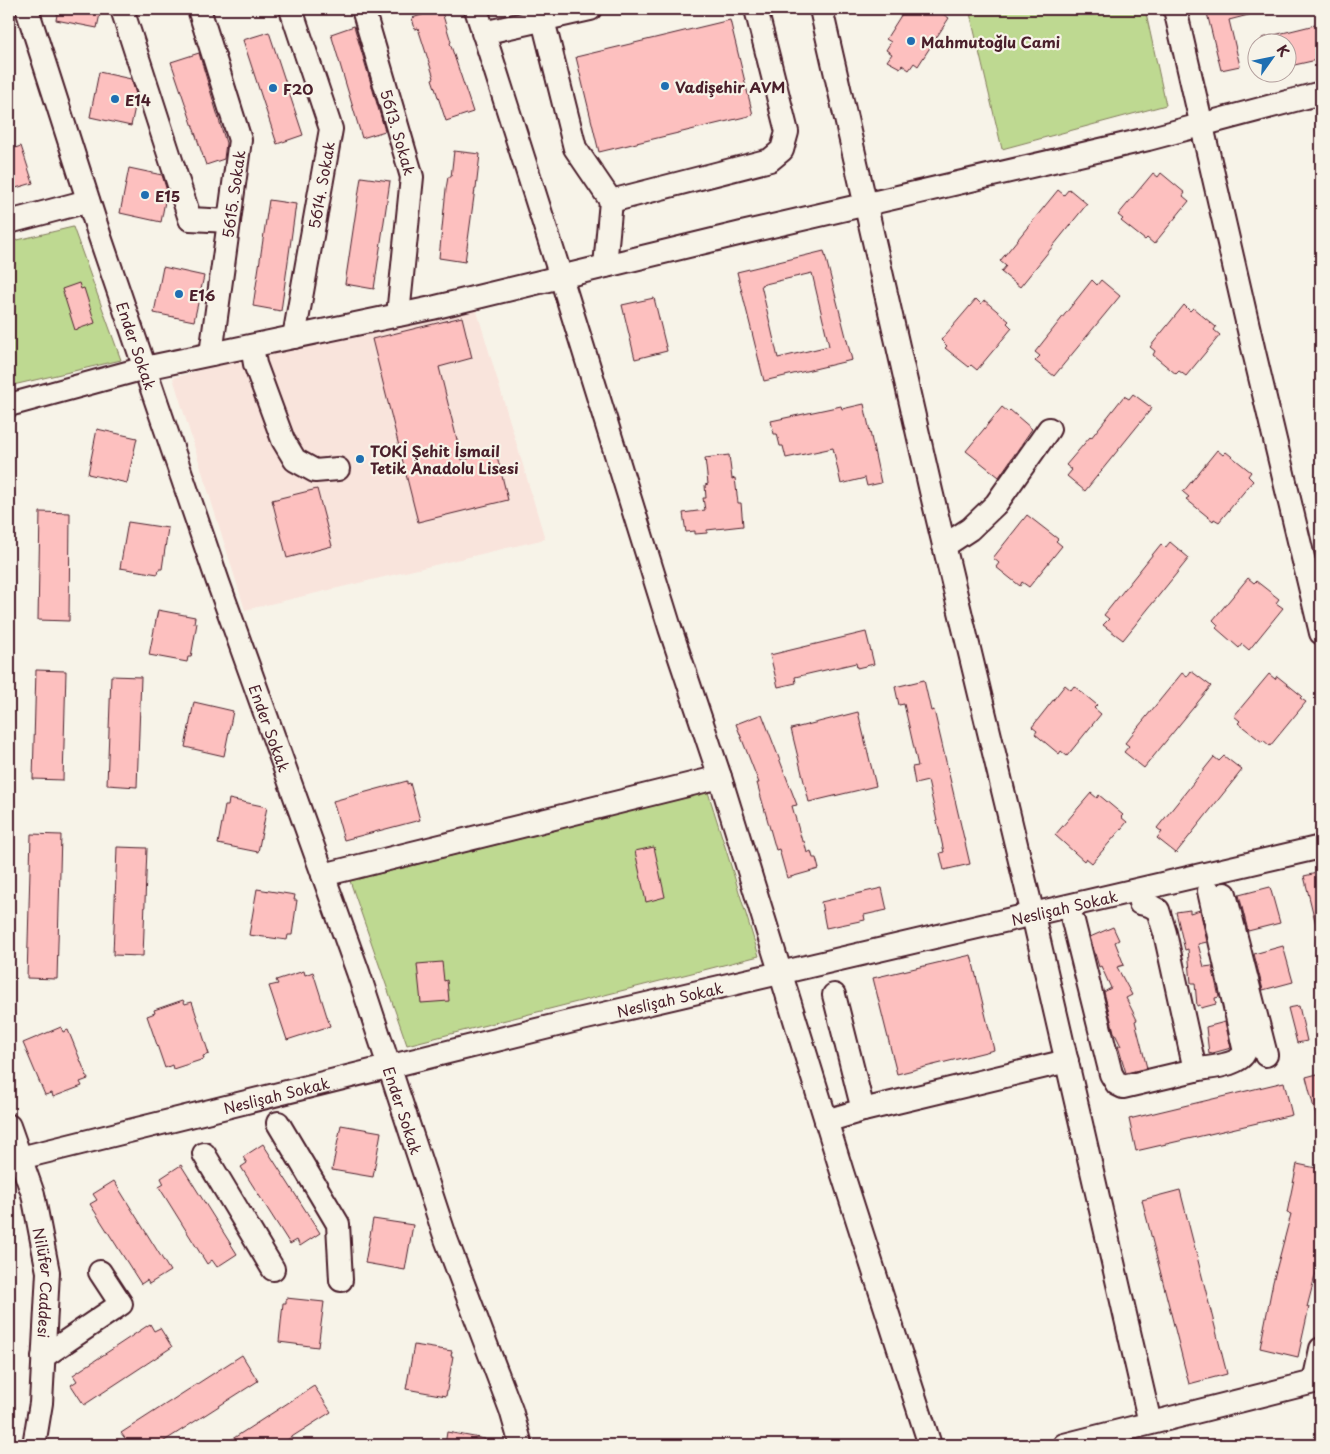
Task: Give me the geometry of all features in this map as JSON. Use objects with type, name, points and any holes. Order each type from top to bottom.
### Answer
[{"type":"street","name":"Ender Sokak","points":[[26,9],[144,368],[390,1066],[446,1239],[511,1410],[521,1445]]},
{"type":"street","points":[[122,9],[190,219],[229,221]]},
{"type":"street","name":"5615. Sokak","points":[[199,9],[240,140],[211,354]]},
{"type":"street","name":"5614. Sokak","points":[[291,9],[331,130],[294,337]]},
{"type":"street","name":"5613. Sokak","points":[[363,9],[412,177],[398,315]]},
{"type":"street","points":[[476,9],[670,628],[720,777],[826,1121],[930,1445]]},
{"type":"street","points":[[483,34],[590,9]]},
{"type":"street","points":[[611,201],[770,160],[782,150],[787,132],[756,9]]},
{"type":"street","points":[[821,9],[944,546],[1033,915],[1150,1423]]},
{"type":"street","points":[[1175,9],[1321,633]]},
{"type":"street","points":[[543,20],[575,148],[611,201],[606,266]]},
{"type":"street","points":[[9,405],[144,368],[398,315],[561,277],[1202,126],[1321,93]]},
{"type":"street","points":[[9,222],[88,201]]},
{"type":"street","points":[[252,346],[254,364],[280,432],[296,460],[315,471],[338,469]]},
{"type":"street","points":[[944,546],[970,529],[996,504],[1049,429]]},
{"type":"street","points":[[323,875],[720,777]]},
{"type":"street","name":"Neslişah Sokak","points":[[20,1158],[569,1022],[1321,847]]},
{"type":"street","points":[[1219,871],[1266,1055]]},
{"type":"street","points":[[1138,890],[1140,903],[1158,910],[1165,933],[1195,1070]]},
{"type":"street","points":[[1073,921],[1111,1074],[1117,1084],[1123,1087],[1237,1062],[1245,1052],[1209,891]]},
{"type":"street","points":[[834,995],[863,1110]]},
{"type":"street","points":[[826,1121],[863,1110],[1067,1061]]},
{"type":"street","points":[[278,1123],[338,1224],[340,1280]]},
{"type":"street","name":"Nilüfer Caddesi","points":[[9,1126],[33,1194],[48,1272],[41,1403],[34,1445]]},
{"type":"street","points":[[204,1154],[273,1269]]},
{"type":"street","points":[[43,1357],[121,1304],[100,1272]]},
{"type":"street","points":[[1064,1445],[1314,1382],[1321,1349]]},
{"type":"shaded area","name":"TOKİ Şehit İsmail Tetik Anadolu Lisesi","points":[[476,308],[545,539],[245,610],[173,378],[243,357]]},
{"type":"green space","points":[[969,9],[1145,9],[1166,105],[1002,149]]},
{"type":"green space","points":[[73,227],[121,360],[9,386],[9,242]]},
{"type":"green space","points":[[708,792],[759,956],[407,1045],[350,881]]},
{"type":"building","points":[[58,9],[101,9],[97,28],[56,20]]},
{"type":"building","points":[[441,9],[473,112],[446,121],[418,28],[415,29],[412,18]]},
{"type":"building","name":"Mahmutoğlu Cami","points":[[905,9],[935,9],[949,18],[918,66],[914,63],[909,70],[902,65],[900,68],[887,61],[892,54],[886,50],[891,42],[886,39]]},
{"type":"building","points":[[1206,9],[1256,9],[1256,13],[1229,20],[1240,66],[1221,70]]},
{"type":"building","name":"Vadişehir AVM","points":[[730,20],[753,115],[599,152],[576,57]]},
{"type":"building","points":[[1319,24],[1321,59],[1298,64],[1298,32],[1286,32]]},
{"type":"building","points":[[354,26],[385,131],[362,138],[331,34]]},
{"type":"building","name":"F20","points":[[269,32],[303,135],[277,144],[243,40]]},
{"type":"building","points":[[199,53],[226,143],[224,159],[206,165],[171,62]]},
{"type":"building","name":"E14","points":[[99,72],[131,79],[137,97],[131,126],[90,117]]},
{"type":"building","points":[[21,146],[33,183],[9,190],[9,150]]},
{"type":"building","points":[[454,151],[480,154],[465,262],[439,258],[446,189],[448,177],[451,177]]},
{"type":"building","name":"E15","points":[[129,168],[162,175],[167,191],[161,222],[120,213]]},
{"type":"building","points":[[1153,173],[1158,177],[1161,173],[1185,193],[1183,196],[1189,201],[1154,244],[1147,238],[1145,240],[1121,221],[1123,219],[1118,215]]},
{"type":"building","points":[[361,177],[390,181],[374,289],[345,284]]},
{"type":"building","points":[[1069,189],[1087,204],[1020,287],[1001,272],[1006,266],[1000,261],[1058,190],[1064,195]]},
{"type":"building","points":[[269,200],[296,204],[281,311],[253,306]]},
{"type":"building","points":[[824,251],[852,360],[764,381],[737,272]],"holes":[[[812,273],[829,346],[778,358],[761,285]]]},
{"type":"building","name":"E16","points":[[163,267],[204,276],[194,321],[154,313]]},
{"type":"building","points":[[1092,280],[1097,285],[1101,280],[1120,296],[1054,376],[1035,361],[1040,356],[1035,352]]},
{"type":"building","points":[[79,283],[81,289],[84,288],[95,323],[75,330],[62,289]]},
{"type":"building","points":[[654,298],[667,351],[635,359],[622,305]]},
{"type":"building","points":[[976,299],[981,304],[984,300],[1009,321],[1007,323],[1012,328],[977,370],[971,365],[969,367],[945,348],[947,346],[941,340]]},
{"type":"building","points":[[1184,305],[1190,311],[1193,308],[1216,327],[1214,330],[1220,335],[1186,376],[1179,371],[1176,374],[1153,355],[1155,351],[1150,347]]},
{"type":"building","points":[[462,317],[472,358],[439,367],[462,460],[496,452],[508,500],[418,522],[372,339]]},
{"type":"building","points":[[1133,394],[1152,408],[1085,491],[1067,476],[1072,470],[1066,465],[1091,438],[1124,396],[1129,399]]},
{"type":"building","points":[[864,404],[881,483],[867,486],[865,478],[841,484],[833,448],[786,458],[777,434],[774,434],[771,421],[841,406],[842,409]]},
{"type":"building","points":[[1002,407],[1008,412],[1010,410],[1032,429],[999,477],[966,451]]},
{"type":"building","points":[[97,429],[137,438],[127,483],[88,474]]},
{"type":"building","points":[[1217,450],[1223,455],[1226,452],[1251,472],[1248,476],[1253,481],[1219,522],[1214,519],[1213,521],[1186,499],[1189,497],[1183,492]]},
{"type":"building","points":[[729,455],[732,479],[735,478],[738,503],[741,503],[743,526],[707,530],[707,533],[695,534],[695,531],[686,532],[683,513],[705,510],[703,498],[706,498],[705,485],[708,484],[705,458]]},
{"type":"building","points":[[317,489],[332,546],[287,558],[272,500]]},
{"type":"building","points":[[40,512],[70,513],[69,621],[38,620]]},
{"type":"building","points":[[1027,515],[1058,539],[1056,541],[1062,546],[1029,587],[1022,582],[1020,586],[996,567],[999,563],[993,558]]},
{"type":"building","points":[[128,522],[168,528],[162,569],[159,569],[158,574],[120,568]]},
{"type":"building","points":[[1170,542],[1189,558],[1123,640],[1103,625],[1109,619],[1104,615],[1161,544],[1165,548]]},
{"type":"building","points":[[1248,578],[1254,583],[1256,581],[1279,599],[1276,603],[1283,608],[1249,650],[1242,644],[1239,648],[1216,628],[1218,625],[1213,620]]},
{"type":"building","points":[[158,610],[195,617],[194,623],[197,623],[191,657],[188,657],[187,662],[149,655]]},
{"type":"building","points":[[866,632],[874,664],[857,668],[856,663],[795,677],[796,683],[778,687],[770,655]]},
{"type":"building","points":[[36,670],[66,671],[63,780],[33,779]]},
{"type":"building","points":[[1191,671],[1211,686],[1144,768],[1124,752],[1129,746],[1125,743],[1182,673],[1187,677]]},
{"type":"building","points":[[1269,674],[1275,679],[1277,676],[1302,696],[1300,698],[1306,702],[1270,746],[1238,723],[1240,721],[1234,716]]},
{"type":"building","points":[[111,676],[141,677],[137,787],[107,785]]},
{"type":"building","points":[[924,680],[931,711],[934,710],[970,864],[944,870],[940,853],[944,852],[928,781],[915,784],[912,767],[918,766],[904,704],[899,705],[895,687]]},
{"type":"building","points":[[1065,685],[1071,690],[1074,686],[1097,705],[1094,708],[1101,714],[1067,756],[1061,751],[1059,754],[1035,734],[1037,731],[1032,727]]},
{"type":"building","points":[[194,702],[233,711],[224,756],[185,747]]},
{"type":"building","points":[[858,712],[876,786],[809,802],[791,729]]},
{"type":"building","points":[[762,714],[797,805],[792,806],[802,841],[804,841],[807,853],[811,851],[813,858],[816,858],[819,869],[787,878],[779,849],[776,850],[757,783],[759,783],[736,724]]},
{"type":"building","points":[[1224,756],[1242,770],[1176,853],[1157,838],[1162,832],[1157,828],[1214,757],[1219,761]]},
{"type":"building","points":[[407,781],[407,784],[410,783],[420,820],[344,840],[333,801]]},
{"type":"building","points":[[1091,793],[1097,798],[1099,795],[1123,815],[1121,817],[1127,822],[1092,863],[1086,858],[1084,861],[1055,835]]},
{"type":"building","points":[[229,799],[267,807],[258,852],[218,844],[225,806],[228,806]]},
{"type":"building","points":[[31,834],[61,835],[57,979],[27,978]]},
{"type":"building","points":[[117,847],[147,848],[143,956],[113,955]]},
{"type":"building","points":[[654,847],[665,897],[646,902],[635,851]]},
{"type":"building","points":[[1321,872],[1321,928],[1317,929],[1304,876]]},
{"type":"building","points":[[1270,887],[1280,923],[1248,931],[1239,895]]},
{"type":"building","points":[[882,888],[887,910],[864,915],[865,920],[826,928],[821,902]]},
{"type":"building","points":[[257,889],[295,895],[294,900],[297,900],[292,935],[288,935],[287,940],[249,935]]},
{"type":"building","points":[[1190,910],[1190,913],[1200,910],[1207,942],[1198,944],[1204,967],[1212,966],[1219,997],[1215,998],[1216,1004],[1201,1008],[1200,1005],[1197,1006],[1195,983],[1191,983],[1188,949],[1185,950],[1176,912]]},
{"type":"building","points":[[1113,927],[1119,940],[1115,942],[1124,965],[1117,967],[1132,995],[1126,998],[1137,1020],[1135,1021],[1147,1068],[1126,1073],[1118,1046],[1121,1046],[1114,1032],[1104,992],[1111,988],[1101,966],[1099,967],[1090,937]]},
{"type":"building","points":[[1283,946],[1293,982],[1263,990],[1254,954]]},
{"type":"building","points":[[971,955],[994,1050],[897,1074],[873,978]]},
{"type":"building","points":[[442,962],[444,981],[447,980],[449,1001],[421,1003],[417,964]]},
{"type":"building","points":[[304,971],[305,975],[313,972],[330,1026],[287,1040],[269,986],[278,984],[276,980]]},
{"type":"building","points":[[183,1000],[185,1004],[192,1002],[209,1054],[203,1056],[204,1059],[173,1069],[172,1065],[165,1068],[147,1016],[155,1013],[154,1010]]},
{"type":"building","points":[[1299,1006],[1307,1041],[1297,1043],[1288,1008]]},
{"type":"building","points":[[1225,1022],[1231,1048],[1209,1054],[1206,1027]]},
{"type":"building","points":[[61,1027],[63,1032],[68,1030],[88,1079],[80,1082],[82,1086],[53,1097],[52,1093],[45,1095],[23,1043]]},
{"type":"building","points":[[1321,1073],[1321,1119],[1317,1120],[1306,1077]]},
{"type":"building","points":[[1284,1082],[1292,1115],[1136,1151],[1129,1119]]},
{"type":"building","points":[[341,1125],[381,1132],[373,1177],[332,1170]]},
{"type":"building","points":[[263,1144],[320,1233],[300,1246],[297,1240],[290,1244],[241,1167],[247,1163],[243,1157]]},
{"type":"building","points":[[1297,1164],[1321,1169],[1321,1253],[1307,1307],[1309,1307],[1298,1357],[1260,1348],[1273,1282],[1291,1214],[1287,1213]]},
{"type":"building","points":[[181,1165],[237,1254],[217,1267],[212,1260],[207,1264],[159,1187],[164,1184],[161,1178]]},
{"type":"building","points":[[114,1181],[170,1271],[149,1284],[147,1280],[141,1284],[90,1204],[97,1200],[93,1194]]},
{"type":"building","points":[[1180,1190],[1227,1374],[1189,1384],[1142,1200]]},
{"type":"building","points":[[373,1219],[413,1225],[405,1270],[365,1263]]},
{"type":"building","points":[[286,1298],[324,1302],[318,1347],[279,1342],[283,1303],[286,1303]]},
{"type":"building","points":[[150,1324],[154,1331],[160,1328],[172,1347],[84,1405],[71,1385],[77,1381],[73,1375]]},
{"type":"building","points":[[414,1345],[452,1351],[451,1356],[453,1356],[446,1396],[406,1389]]},
{"type":"building","points":[[242,1355],[258,1381],[158,1445],[130,1445],[121,1433]]},
{"type":"building","points":[[314,1386],[331,1412],[279,1445],[223,1445]]},
{"type":"building","points":[[447,1432],[485,1439],[484,1445],[445,1445]]},
{"type":"place","name":"Mahmutoğlu Cami","points":[[911,41]]},
{"type":"place","name":"Vadişehir AVM","points":[[665,86]]},
{"type":"place","name":"F20","points":[[273,88]]},
{"type":"place","name":"E14","points":[[115,99]]},
{"type":"place","name":"E15","points":[[145,195]]},
{"type":"place","name":"E16","points":[[179,294]]},
{"type":"place","name":"TOKİ Şehit İsmail Tetik Anadolu Lisesi","points":[[360,459]]}]
